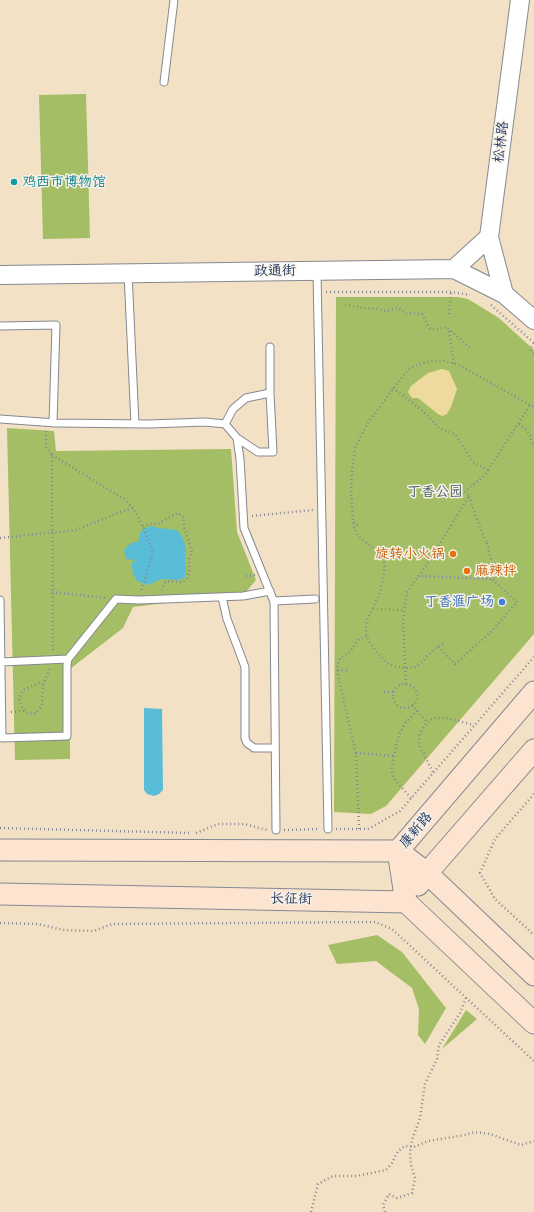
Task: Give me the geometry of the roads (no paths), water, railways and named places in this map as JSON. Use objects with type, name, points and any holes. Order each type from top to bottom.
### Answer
[{"type":"main road","name":"康新路","points":[[406,902],[398,851],[534,692]]},
{"type":"main road","points":[[534,750],[427,873],[406,902],[534,1024]]},
{"type":"main road","points":[[0,850],[398,851],[427,873],[534,975]]},
{"type":"main road","name":"长征街","points":[[0,894],[406,902]]},
{"type":"street","name":"松林路","points":[[488,237],[520,0]]},
{"type":"street","points":[[454,269],[488,237],[504,294]]},
{"type":"street","name":"政通街","points":[[0,275],[454,269],[504,294],[534,320]]},
{"type":"lane","points":[[164,82],[174,0]]},
{"type":"lane","points":[[317,271],[328,829]]},
{"type":"lane","points":[[128,273],[135,424]]},
{"type":"lane","points":[[0,326],[56,325],[53,423]]},
{"type":"lane","points":[[0,419],[53,423],[135,424],[205,422],[225,424],[237,438],[258,452],[273,452],[270,393],[270,347]]},
{"type":"lane","points":[[225,424],[233,409],[246,398],[270,393]]},
{"type":"lane","points":[[237,438],[240,459],[244,528],[274,601],[276,830]]},
{"type":"lane","points":[[0,600],[2,738],[67,736],[68,659],[116,599],[243,596],[270,591]]},
{"type":"lane","points":[[222,597],[227,619],[245,667],[245,738],[247,743],[254,748],[275,748]]},
{"type":"lane","points":[[274,601],[315,599]]},
{"type":"lane","points":[[1,662],[68,659]]},
{"type":"water","points":[[151,526],[177,530],[183,538],[186,549],[186,568],[185,577],[180,580],[162,579],[147,585],[137,581],[133,574],[132,562],[137,560],[126,559],[124,550],[131,543],[138,542],[141,531]]},
{"type":"water","points":[[144,708],[162,709],[163,790],[154,796],[147,794],[144,790]]},
{"type":"place","name":"鸡西市博物馆","points":[[14,182]]},
{"type":"place","name":"旋转小火锅","points":[[453,554]]},
{"type":"place","name":"麻辣拌","points":[[467,571]]},
{"type":"place","name":"丁香滙广场","points":[[502,602]]},
{"type":"park label","name":"丁香公园","points":[[435,492]]}]
